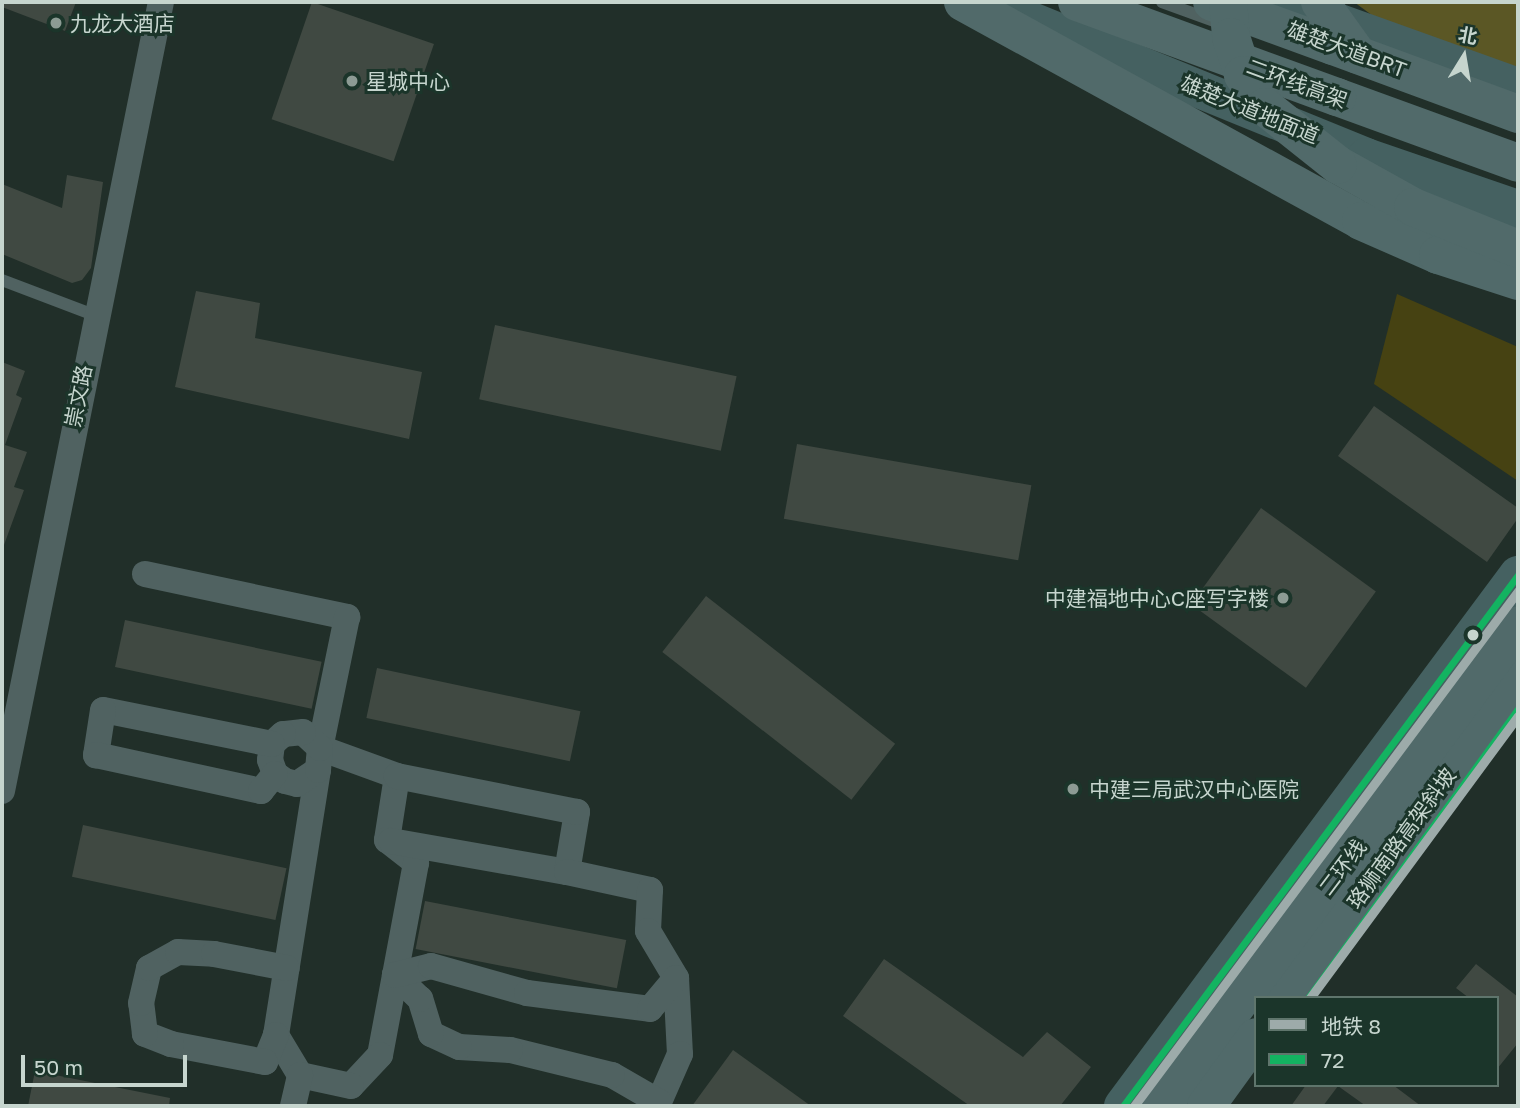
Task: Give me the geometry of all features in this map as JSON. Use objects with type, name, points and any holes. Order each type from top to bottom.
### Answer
[{"type":"highway","points":[[963,2],[1361,221],[1438,255],[1518,281]]},
{"type":"highway","name":"二环线高架","points":[[1077,2],[1518,163]]},
{"type":"highway","points":[[1212,2],[1518,114]]},
{"type":"highway","points":[[1228,2],[1231,37],[1242,75],[1265,107],[1297,137],[1413,206],[1518,249]]},
{"type":"highway","points":[[1320,2],[1346,51]]},
{"type":"highway","name":"二环线","points":[[1162,1106],[1518,626]]},
{"type":"highway","name":"珞狮南路高架斜坡","points":[[1285,996],[1518,679]]},
{"type":"highway","points":[[1206,1106],[1254,1040]]},
{"type":"main road","name":"雄楚大道地面道","points":[[984,2],[1366,157],[1518,209]]},
{"type":"main road","points":[[1281,2],[1518,88]]},
{"type":"main road","points":[[1123,1106],[1518,575]]},
{"type":"main road","points":[[1309,996],[1518,709]]},
{"type":"main road","points":[[1229,1106],[1254,1072]]},
{"type":"street","name":"崇文路","points":[[2,791],[94,316],[161,2]]},
{"type":"street","points":[[145,574],[347,617],[319,759],[287,968],[276,1035],[265,1062],[171,1044],[145,1034],[141,1003],[149,968],[178,952],[214,954],[287,968]]},
{"type":"street","points":[[272,744],[103,710],[96,755],[261,791],[275,774]]},
{"type":"street","points":[[319,759],[297,784],[275,774],[270,760],[272,744],[283,734],[303,732],[319,759],[576,813],[567,872]]},
{"type":"street","points":[[387,840],[397,776]]},
{"type":"street","points":[[387,840],[567,872],[650,890],[648,930],[676,978],[680,1054],[658,1104],[612,1075],[510,1050],[459,1047],[431,1034],[420,999],[395,975]]},
{"type":"street","points":[[276,1035],[300,1074],[348,1096],[380,1055],[415,863],[387,840]]},
{"type":"street","points":[[395,975],[431,966],[527,993],[650,1009],[676,978]]},
{"type":"street","points":[[293,1106],[300,1074]]},
{"type":"lane","points":[[1162,2],[1248,34]]},
{"type":"lane","points":[[2,280],[94,316]]},
{"type":"shaded area","points":[[1354,2],[1518,2],[1518,73],[1384,24]]},
{"type":"shaded area","points":[[1397,294],[1518,347],[1518,481],[1374,384]]},
{"type":"building","name":"九龙大酒店","points":[[2,2],[76,2],[65,31],[2,7]]},
{"type":"building","name":"星城中心","points":[[312,2],[434,44],[394,161],[272,119]]},
{"type":"building","points":[[67,175],[103,182],[91,268],[82,280],[72,283],[2,254],[2,184],[62,208]]},
{"type":"building","points":[[196,291],[260,303],[255,338],[422,372],[409,439],[175,387]]},
{"type":"building","points":[[495,325],[737,376],[721,451],[479,399]]},
{"type":"building","points":[[2,362],[25,371],[16,395],[22,398],[5,445],[27,452],[14,487],[24,490],[4,545]]},
{"type":"building","points":[[1374,406],[1518,508],[1518,518],[1487,562],[1338,456]]},
{"type":"building","points":[[797,444],[1031,485],[1018,560],[784,519]]},
{"type":"building","name":"中建福地中心C座写字楼","points":[[1261,508],[1376,591],[1306,688],[1191,604]]},
{"type":"building","points":[[706,596],[895,744],[851,800],[662,652]]},
{"type":"building","points":[[125,620],[322,662],[312,709],[115,667]]},
{"type":"building","points":[[377,668],[580,711],[570,761],[366,718]]},
{"type":"building","points":[[83,825],[286,868],[275,920],[72,877]]},
{"type":"building","points":[[425,901],[626,940],[617,988],[416,949]]},
{"type":"building","points":[[884,959],[1023,1057],[1047,1032],[1091,1067],[1060,1106],[970,1106],[843,1016]]},
{"type":"building","points":[[1476,964],[1518,997],[1518,1043],[1499,1067],[1499,996],[1466,996],[1456,988]]},
{"type":"building","points":[[733,1050],[811,1106],[692,1106]]},
{"type":"building","points":[[35,1071],[170,1098],[169,1106],[28,1106]]},
{"type":"building","points":[[1305,1087],[1337,1087],[1323,1106],[1291,1106]]},
{"type":"building","points":[[1339,1087],[1396,1087],[1421,1106],[1366,1106]]},
{"type":"metro line","name":"8","points":[[1134,1106],[1518,591]]},
{"type":"metro line","name":"8","points":[[1311,996],[1518,716]]},
{"type":"transit line","name":"72","points":[[1123,1106],[1518,575]]},
{"type":"transit line","name":"72","points":[[1309,996],[1518,709]]},
{"type":"place","name":"九龙大酒店","points":[[56,23]]},
{"type":"place","name":"星城中心","points":[[352,81]]},
{"type":"place","name":"中建福地中心C座写字楼","points":[[1283,598]]},
{"type":"place","name":"中建三局武汉中心医院","points":[[1073,789]]}]
